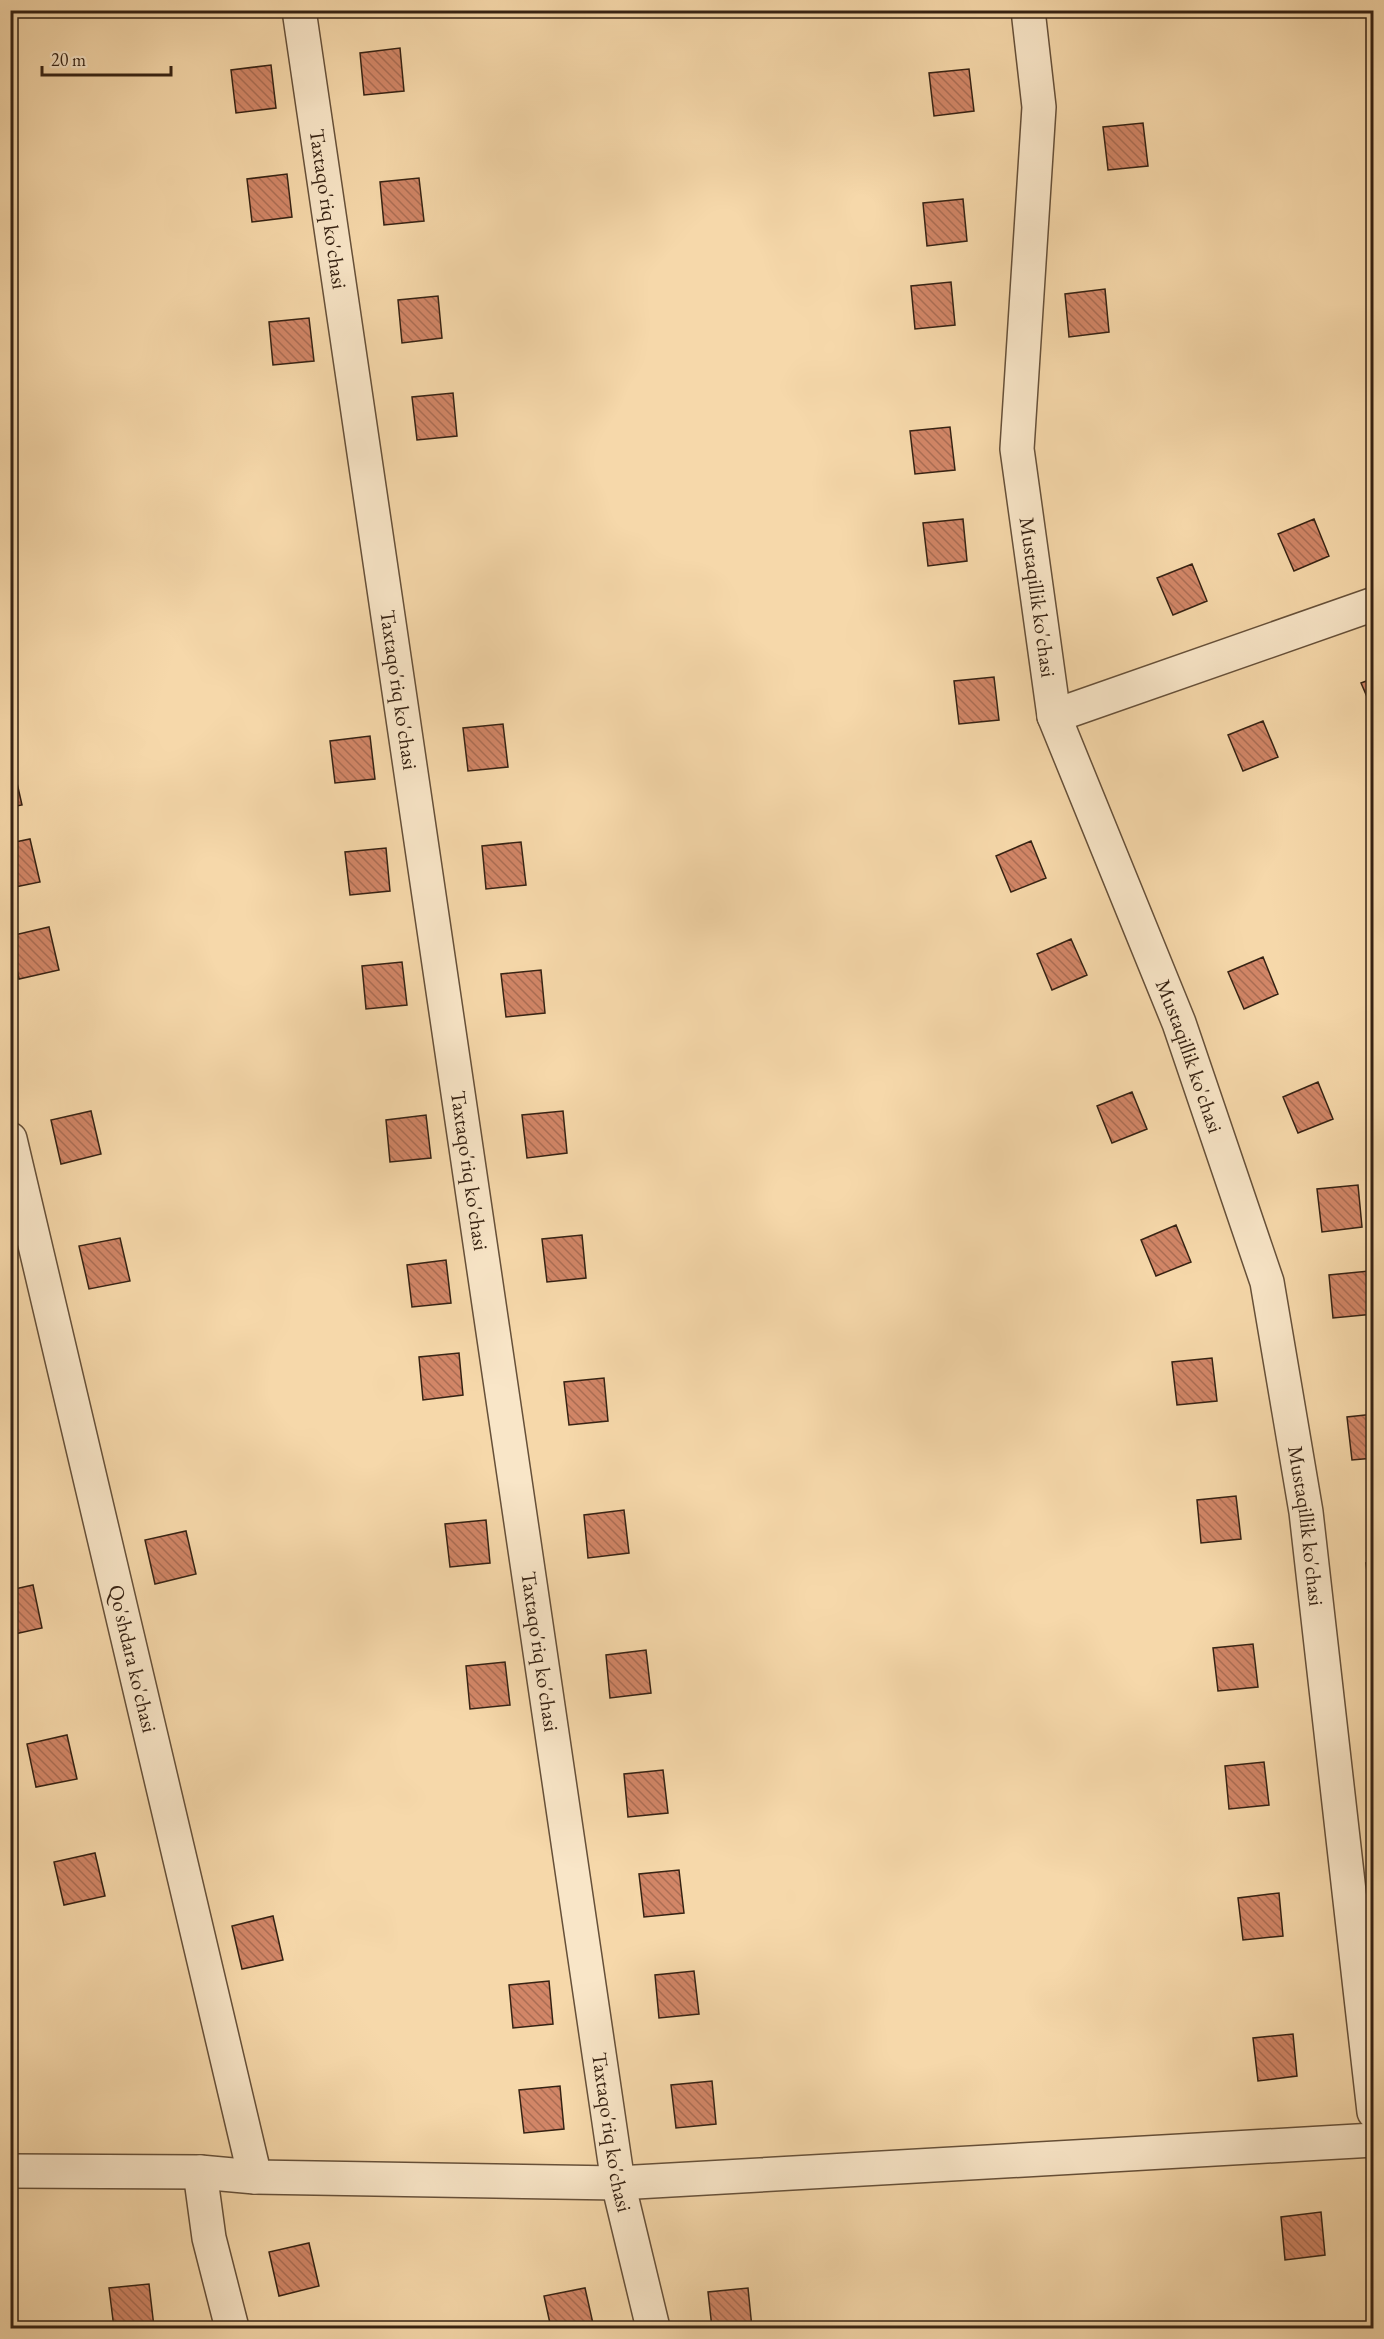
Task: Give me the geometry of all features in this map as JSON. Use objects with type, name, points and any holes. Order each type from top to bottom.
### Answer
[{"type":"street","name":"Taxtaqo'riq ko'chasi","points":[[299,10],[618,2183],[653,2328]]},
{"type":"street","name":"Mustaqillik ko'chasi","points":[[1028,10],[1039,107],[1017,449],[1054,716],[1179,1023],[1267,1282],[1306,1512],[1374,2112]]},
{"type":"street","points":[[1054,716],[1374,604]]},
{"type":"street","name":"Qo'shdara ko'chasi","points":[[10,1139],[255,2177]]},
{"type":"street","points":[[10,2171],[200,2172],[255,2177],[618,2183],[1374,2140]]},
{"type":"street","points":[[200,2172],[209,2238],[232,2328]]},
{"type":"building","points":[[400,48],[404,91],[364,95],[360,53]]},
{"type":"building","points":[[271,65],[276,108],[236,113],[231,70]]},
{"type":"building","points":[[969,69],[974,111],[934,116],[929,73]]},
{"type":"building","points":[[1143,123],[1148,166],[1108,170],[1103,127]]},
{"type":"building","points":[[287,174],[292,217],[252,222],[247,179]]},
{"type":"building","points":[[419,178],[424,221],[384,225],[380,182]]},
{"type":"building","points":[[963,199],[967,241],[927,246],[923,203]]},
{"type":"building","points":[[951,282],[955,325],[915,329],[911,286]]},
{"type":"building","points":[[1105,289],[1109,332],[1069,337],[1065,294]]},
{"type":"building","points":[[438,296],[442,338],[402,343],[398,300]]},
{"type":"building","points":[[309,318],[314,361],[273,365],[269,322]]},
{"type":"building","points":[[453,393],[457,436],[417,440],[412,397]]},
{"type":"building","points":[[950,427],[955,470],[915,474],[910,431]]},
{"type":"building","points":[[963,519],[967,561],[928,566],[923,523]]},
{"type":"building","points":[[1314,519],[1329,556],[1294,571],[1278,534]]},
{"type":"building","points":[[1192,564],[1207,601],[1173,615],[1157,578]]},
{"type":"building","points":[[994,677],[999,720],[959,724],[954,681]]},
{"type":"building","points":[[1374,678],[1374,713],[1361,683]]},
{"type":"building","points":[[1263,721],[1278,757],[1243,771],[1228,735]]},
{"type":"building","points":[[503,724],[508,767],[468,771],[463,728]]},
{"type":"building","points":[[370,736],[375,779],[335,783],[330,741]]},
{"type":"building","points":[[12,761],[22,805],[10,807],[10,762]]},
{"type":"building","points":[[30,839],[40,882],[10,888],[10,843]]},
{"type":"building","points":[[1031,841],[1046,878],[1011,892],[996,856]]},
{"type":"building","points":[[521,842],[526,885],[486,889],[482,846]]},
{"type":"building","points":[[386,848],[390,891],[350,895],[345,852]]},
{"type":"building","points":[[49,927],[59,970],[19,979],[10,936]]},
{"type":"building","points":[[1071,939],[1087,975],[1052,990],[1037,954]]},
{"type":"building","points":[[1263,957],[1278,994],[1244,1009],[1228,972]]},
{"type":"building","points":[[402,962],[407,1005],[366,1009],[362,966]]},
{"type":"building","points":[[541,970],[545,1013],[506,1017],[501,974]]},
{"type":"building","points":[[1318,1082],[1333,1119],[1298,1133],[1283,1097]]},
{"type":"building","points":[[1132,1092],[1147,1129],[1112,1143],[1097,1106]]},
{"type":"building","points":[[91,1111],[101,1154],[61,1164],[51,1120]]},
{"type":"building","points":[[563,1111],[567,1153],[527,1158],[522,1115]]},
{"type":"building","points":[[426,1115],[431,1158],[390,1162],[386,1120]]},
{"type":"building","points":[[1358,1185],[1362,1227],[1322,1232],[1317,1189]]},
{"type":"building","points":[[1176,1225],[1191,1262],[1156,1276],[1141,1240]]},
{"type":"building","points":[[582,1235],[586,1278],[547,1282],[542,1239]]},
{"type":"building","points":[[120,1238],[130,1281],[89,1289],[79,1246]]},
{"type":"building","points":[[446,1260],[451,1303],[412,1307],[407,1265]]},
{"type":"building","points":[[1369,1271],[1374,1314],[1333,1318],[1329,1275]]},
{"type":"building","points":[[459,1353],[463,1395],[423,1400],[419,1357]]},
{"type":"building","points":[[1212,1358],[1217,1401],[1177,1405],[1172,1362]]},
{"type":"building","points":[[604,1378],[608,1421],[569,1425],[564,1382]]},
{"type":"building","points":[[1374,1414],[1374,1458],[1352,1460],[1347,1417]]},
{"type":"building","points":[[1236,1496],[1241,1539],[1201,1543],[1197,1500]]},
{"type":"building","points":[[624,1510],[629,1553],[588,1558],[584,1515]]},
{"type":"building","points":[[486,1520],[490,1563],[450,1567],[445,1524]]},
{"type":"building","points":[[186,1531],[196,1574],[155,1584],[145,1540]]},
{"type":"building","points":[[1374,1562],[1374,1605],[1371,1606],[1366,1563]]},
{"type":"building","points":[[33,1585],[42,1628],[10,1635],[10,1590]]},
{"type":"building","points":[[1253,1644],[1258,1687],[1218,1691],[1213,1648]]},
{"type":"building","points":[[646,1650],[651,1693],[610,1698],[606,1655]]},
{"type":"building","points":[[505,1662],[510,1705],[470,1709],[466,1666]]},
{"type":"building","points":[[67,1735],[77,1779],[36,1787],[27,1744]]},
{"type":"building","points":[[1264,1762],[1269,1805],[1229,1809],[1225,1766]]},
{"type":"building","points":[[663,1770],[668,1813],[628,1817],[624,1774]]},
{"type":"building","points":[[95,1853],[105,1896],[64,1905],[54,1862]]},
{"type":"building","points":[[679,1870],[684,1913],[644,1917],[639,1874]]},
{"type":"building","points":[[1279,1893],[1283,1936],[1243,1940],[1238,1898]]},
{"type":"building","points":[[273,1916],[283,1960],[242,1969],[232,1926]]},
{"type":"building","points":[[694,1971],[699,2014],[659,2018],[655,1975]]},
{"type":"building","points":[[549,1981],[553,2024],[513,2028],[509,1985]]},
{"type":"building","points":[[1293,2034],[1297,2076],[1258,2081],[1253,2038]]},
{"type":"building","points":[[712,2081],[716,2124],[676,2128],[671,2085]]},
{"type":"building","points":[[560,2086],[564,2129],[524,2133],[519,2090]]},
{"type":"building","points":[[1321,2212],[1325,2255],[1285,2260],[1281,2217]]},
{"type":"building","points":[[309,2243],[319,2286],[279,2296],[269,2252]]},
{"type":"building","points":[[149,2284],[154,2327],[114,2328],[109,2288]]},
{"type":"building","points":[[585,2288],[594,2328],[551,2328],[544,2296]]},
{"type":"building","points":[[748,2288],[752,2328],[712,2328],[708,2292]]}]
